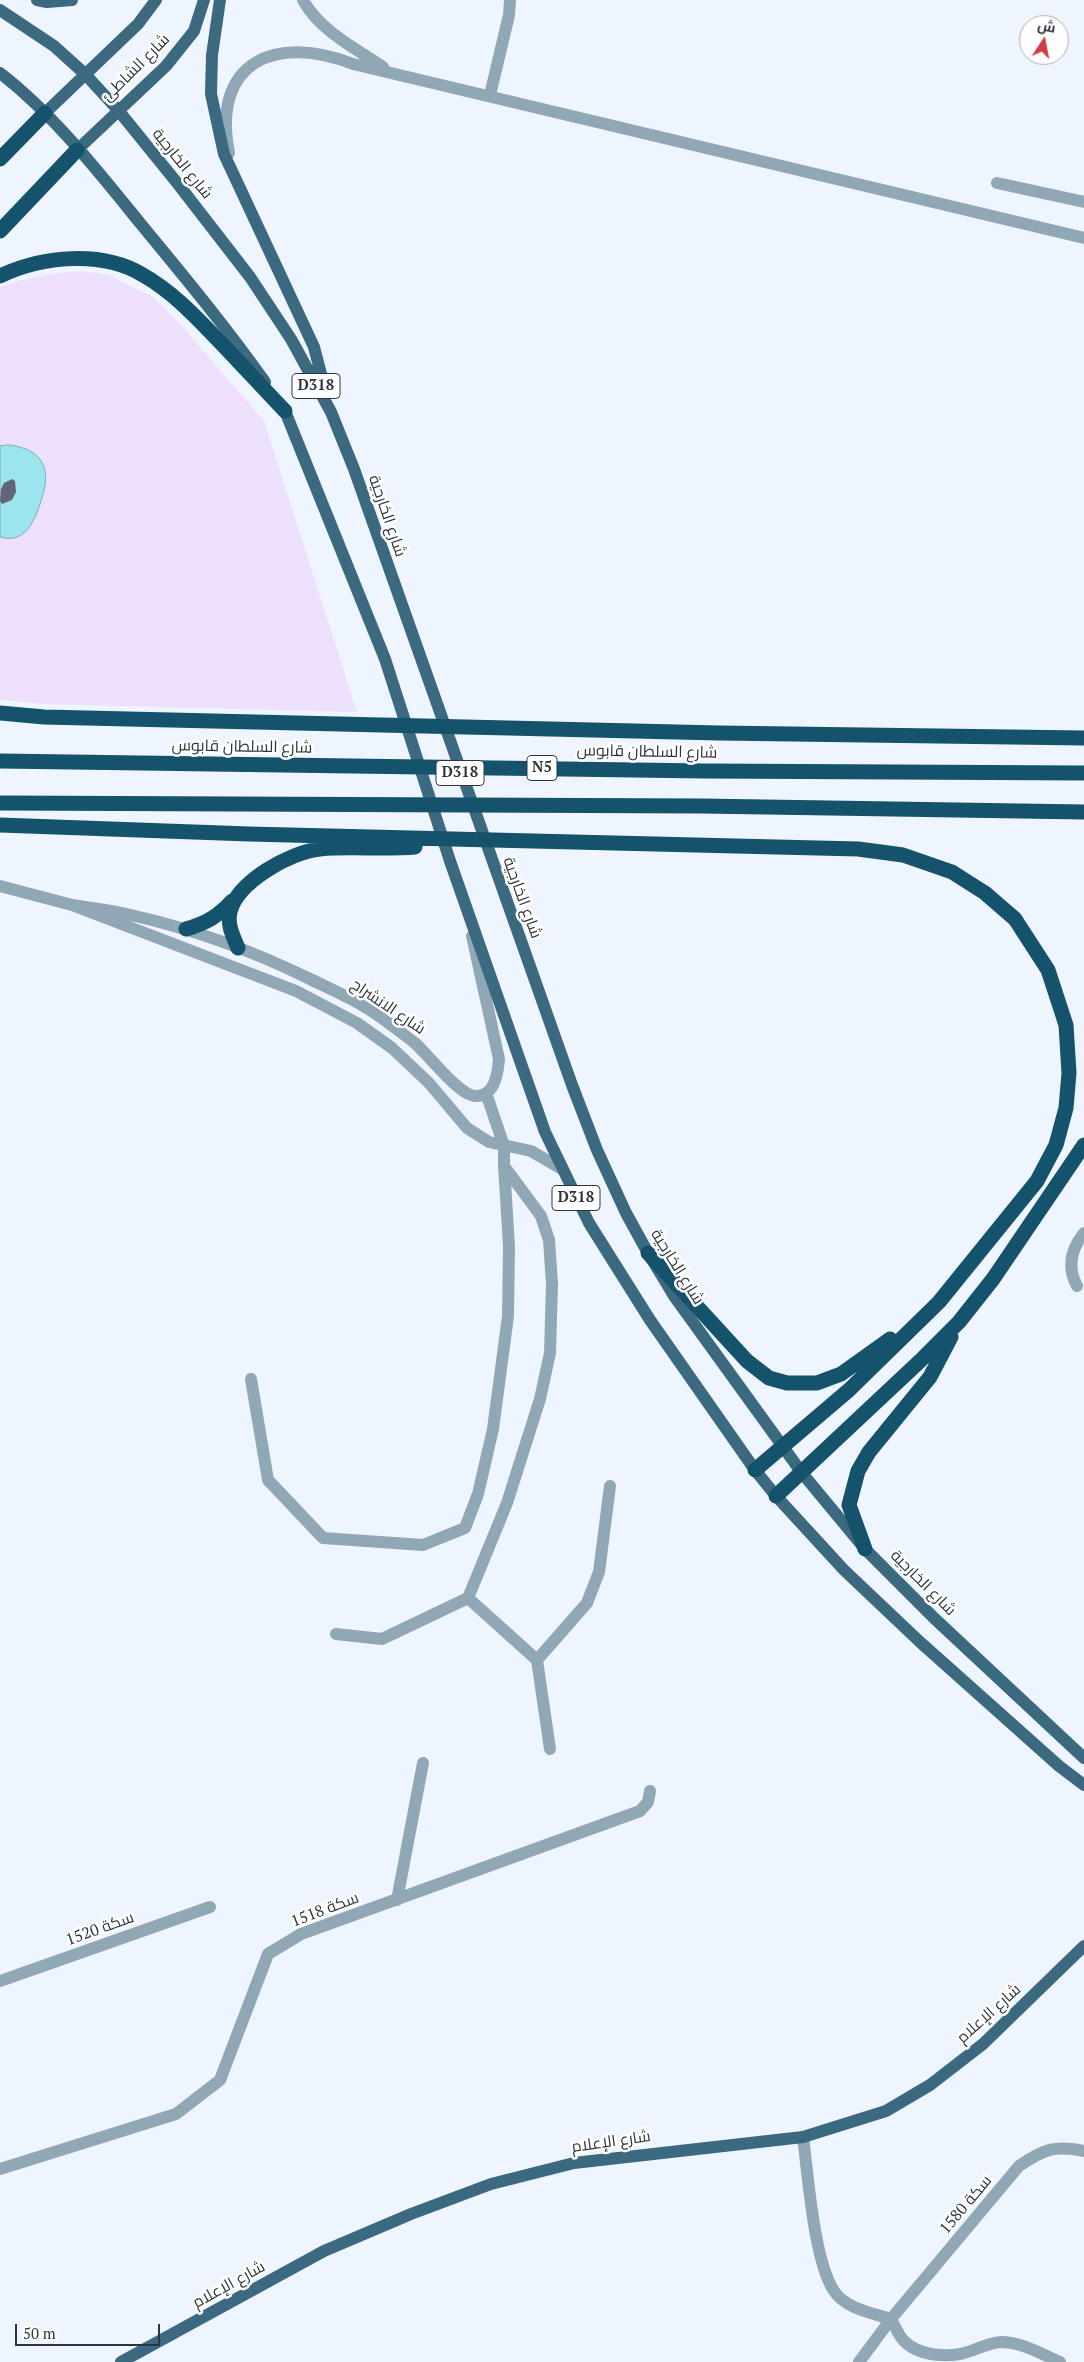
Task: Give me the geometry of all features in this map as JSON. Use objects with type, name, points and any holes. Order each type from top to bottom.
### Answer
[{"type":"highway","points":[[0,159],[44,112]]},
{"type":"highway","points":[[0,232],[77,150]]},
{"type":"highway","points":[[0,276],[19,267],[51,259],[85,259],[112,264],[142,273],[167,290],[194,315],[285,411]]},
{"type":"highway","points":[[0,714],[44,717],[680,732],[1084,738]]},
{"type":"highway","name":"شارع السلطان قابوس","points":[[0,761],[704,771],[1084,773]]},
{"type":"highway","points":[[0,802],[702,806],[1084,812]]},
{"type":"highway","points":[[0,825],[858,849],[903,855],[952,872],[985,893],[1015,919],[1048,970],[1066,1024],[1069,1073],[1066,1108],[1056,1144],[1036,1181],[939,1302],[849,1390],[756,1470]]},
{"type":"highway","points":[[186,929],[205,924],[219,915],[255,878],[280,862],[318,849],[410,848],[493,839]]},
{"type":"highway","points":[[235,898],[230,913],[230,930],[238,948]]},
{"type":"highway","points":[[776,1496],[959,1322],[993,1279],[1084,1145]]},
{"type":"highway","points":[[648,1253],[747,1361],[768,1378],[787,1383],[817,1384],[841,1374],[939,1302]]},
{"type":"highway","points":[[865,1549],[849,1505],[858,1471],[869,1452],[930,1377],[959,1322]]},
{"type":"main road","points":[[37,0],[47,2],[72,0]]},
{"type":"main road","name":"شارع الشاطئ","points":[[44,112],[138,24],[156,0]]},
{"type":"main road","name":"شارع الشاطئ","points":[[77,150],[166,66],[194,31],[204,0]]},
{"type":"main road","points":[[220,0],[212,55],[211,94],[224,154],[314,347],[330,412]]},
{"type":"main road","name":"شارع الخارجية","points":[[0,10],[54,46],[85,74],[118,110],[250,277],[291,340],[330,412],[354,469],[496,876],[597,1150],[626,1214],[674,1296],[802,1473],[865,1549],[934,1618],[1084,1758]]},
{"type":"main road","name":"D318","points":[[0,73],[44,112],[103,178],[233,336],[285,411],[385,659],[450,861],[545,1132],[589,1223],[645,1313],[776,1496],[844,1570],[920,1642],[1059,1766],[1084,1785]]},
{"type":"main road","name":"شارع الإعلام","points":[[121,2362],[324,2251],[411,2214],[491,2184],[574,2163],[803,2137],[886,2111],[930,2085],[983,2044],[1084,1946]]},
{"type":"street","points":[[303,0],[316,19],[337,37],[392,72]]},
{"type":"street","points":[[490,95],[509,15],[510,0]]},
{"type":"street","points":[[236,182],[228,151],[225,121],[227,102],[235,84],[243,72],[256,61],[270,56],[302,51],[327,54],[353,64],[490,95],[1084,238]]},
{"type":"street","points":[[997,183],[1084,202]]},
{"type":"street","name":"شارع الانشراح","points":[[0,886],[72,905],[130,914],[186,929],[287,968],[346,996],[380,1017],[415,1044],[463,1091],[475,1096],[486,1093]]},
{"type":"street","points":[[251,1379],[268,1480],[323,1538],[423,1545],[465,1528],[478,1494],[493,1429],[508,1316],[509,1246],[504,1146],[486,1093],[494,1086],[499,1059],[465,904]]},
{"type":"street","name":"شارع الانشراح","points":[[72,905],[122,926],[296,991],[357,1022],[392,1048],[429,1083],[466,1128],[488,1142],[531,1151],[562,1169]]},
{"type":"street","points":[[122,926],[163,932],[186,929]]},
{"type":"street","points":[[336,1634],[382,1639],[468,1598],[507,1503],[540,1398],[550,1352],[552,1284],[549,1240],[541,1216],[504,1166]]},
{"type":"street","points":[[1077,1286],[1070,1264],[1075,1246],[1084,1233]]},
{"type":"street","points":[[537,1660],[587,1602],[599,1572],[610,1486]]},
{"type":"street","points":[[468,1598],[537,1660],[550,1749]]},
{"type":"street","points":[[397,1900],[423,1764]]},
{"type":"street","name":"سكة 1518","points":[[0,2169],[176,2114],[220,2080],[268,1954],[301,1934],[640,1811],[648,1802],[650,1790]]},
{"type":"street","name":"سكة 1520","points":[[0,1982],[210,1907]]},
{"type":"street","points":[[803,2137],[814,2218],[825,2272],[834,2292],[855,2308],[892,2319],[904,2342],[918,2351],[932,2355],[961,2354],[982,2345],[1002,2342],[1021,2345],[1060,2362]]},
{"type":"street","name":"سكة 1580","points":[[859,2362],[892,2319],[1019,2166],[1040,2151],[1062,2147],[1084,2151]]},
{"type":"shaded area","points":[[82,271],[109,275],[153,297],[182,326],[264,421],[357,712],[45,704],[0,700],[0,287],[40,276]]},
{"type":"water","points":[[0,446],[21,447],[37,456],[45,471],[46,480],[41,501],[32,523],[22,534],[9,539],[0,537]]},
{"type":"building","points":[[12,479],[15,481],[16,492],[12,500],[2,504],[0,501],[1,489],[4,483]]}]
